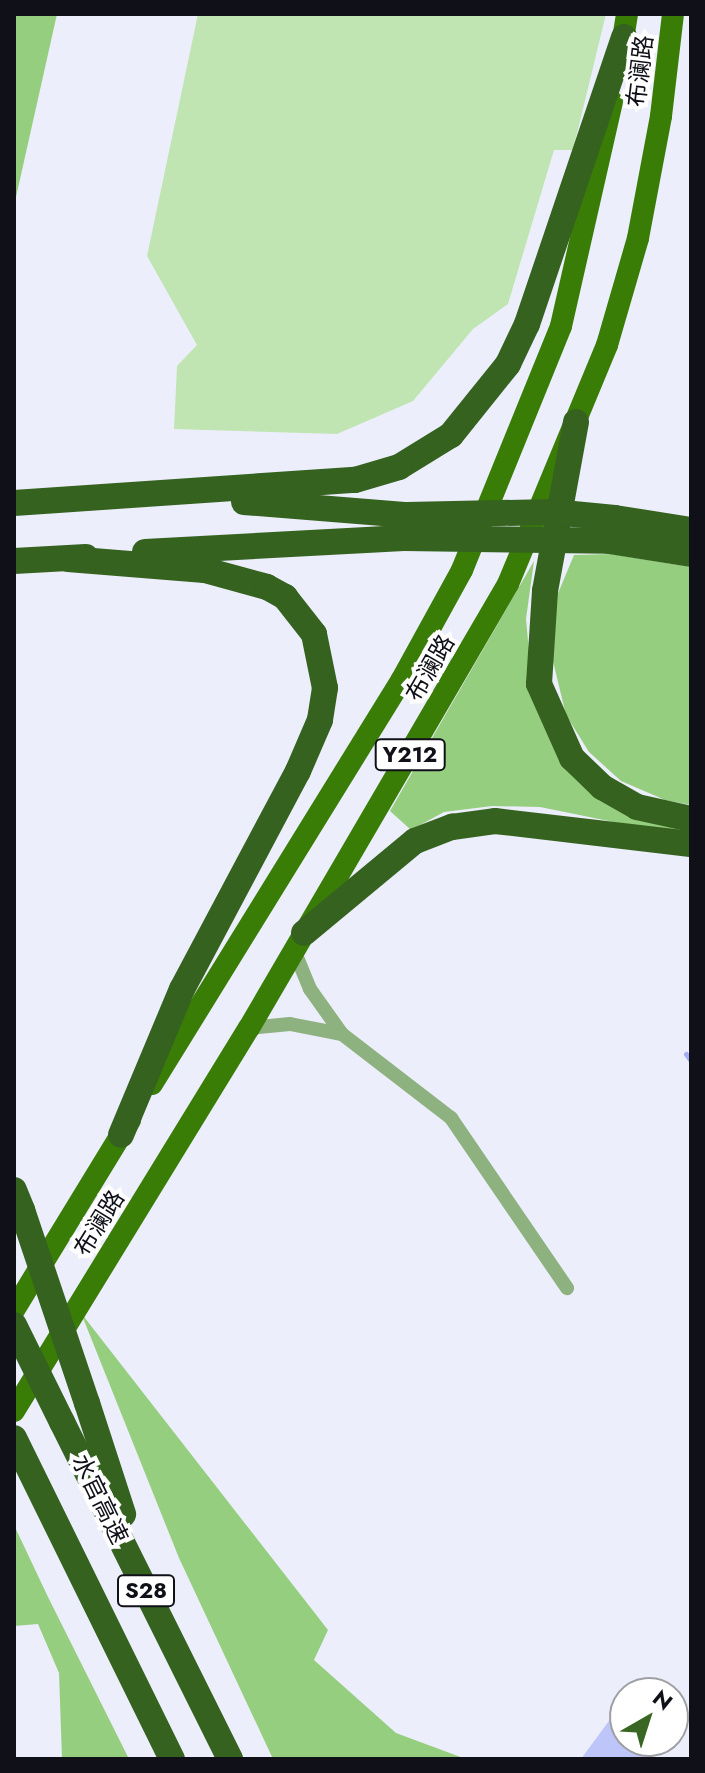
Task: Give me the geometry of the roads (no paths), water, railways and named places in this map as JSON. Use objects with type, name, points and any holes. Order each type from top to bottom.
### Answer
[{"type":"highway","points":[[14,503],[177,495],[376,475],[451,435],[508,364],[527,324],[624,22]]},
{"type":"highway","points":[[576,422],[545,591],[539,684],[572,758],[602,787],[637,807],[691,819]]},
{"type":"highway","points":[[177,495],[406,526],[691,530]]},
{"type":"highway","points":[[14,561],[68,559],[406,526]]},
{"type":"highway","points":[[612,530],[691,554]]},
{"type":"highway","points":[[68,559],[205,570],[267,587],[285,597],[314,634],[325,688],[320,720],[298,771],[182,989],[121,1135]]},
{"type":"highway","points":[[299,941],[405,848],[452,827],[495,821],[691,844]]},
{"type":"highway","points":[[18,1200],[167,1634]]},
{"type":"highway","name":"水官高速","points":[[14,1325],[230,1759]]},
{"type":"highway","name":"S28","points":[[14,1438],[172,1759]]},
{"type":"main road","name":"布澜路","points":[[14,1411],[249,1028],[508,584],[607,345],[638,238],[673,14]]},
{"type":"main road","points":[[670,41],[682,14]]},
{"type":"main road","name":"布澜路","points":[[14,1310],[401,681],[462,570],[561,326],[595,191],[624,22]]},
{"type":"street","points":[[299,941],[310,989],[342,1034],[451,1118],[567,1288]]},
{"type":"street","points":[[249,1028],[290,1024],[342,1034]]},
{"type":"waterway","points":[[686,1054],[691,1061]]}]
